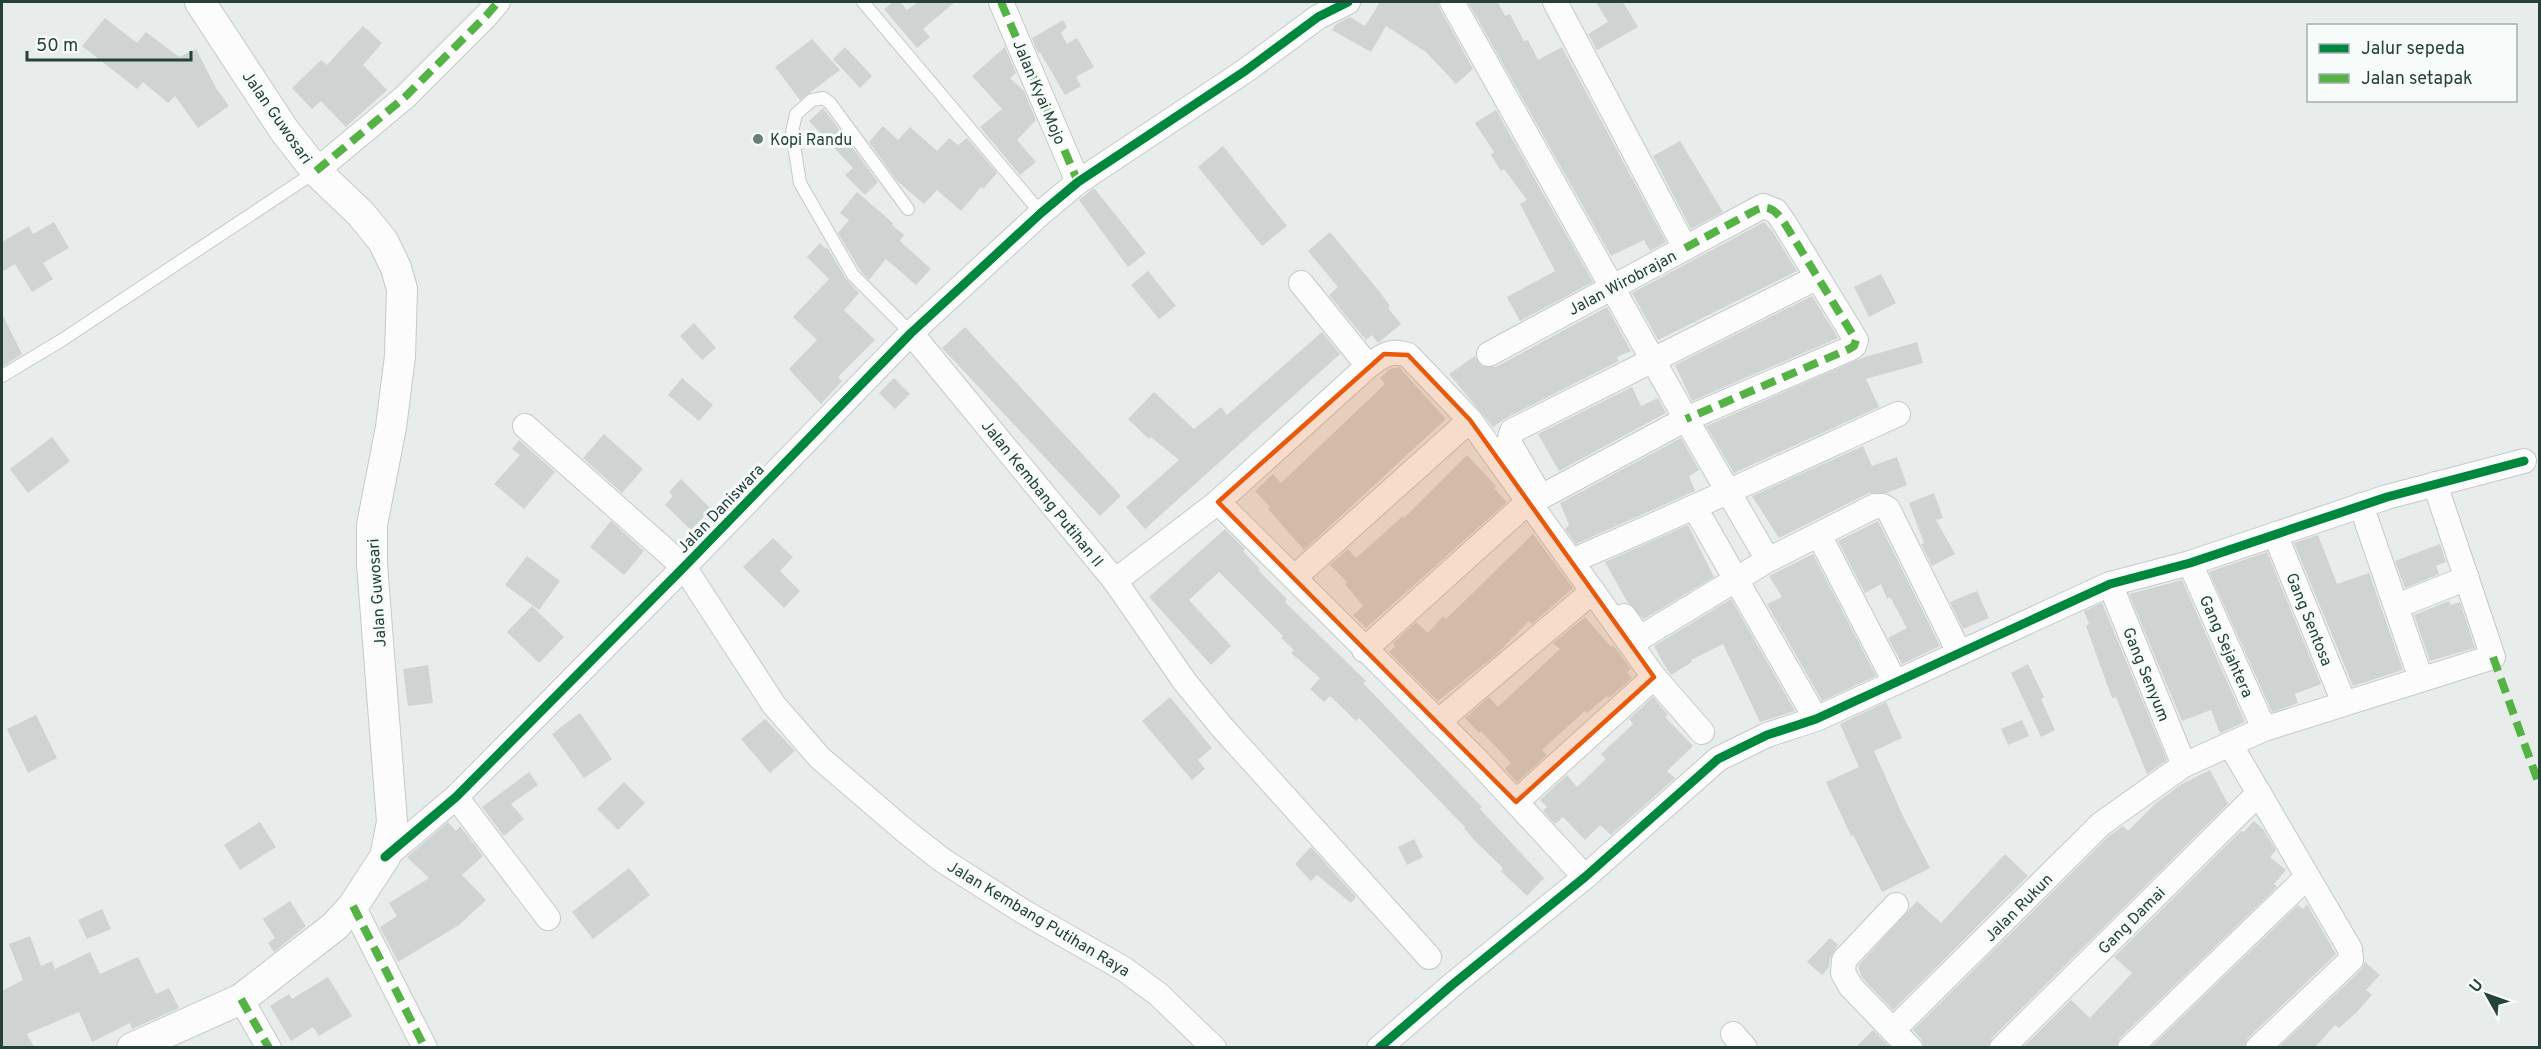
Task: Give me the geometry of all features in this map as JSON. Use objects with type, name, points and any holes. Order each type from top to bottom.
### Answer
[{"type":"street","name":"Jalan Guwosari","points":[[132,1047],[241,999],[335,926],[353,906],[386,857],[392,822],[372,564],[372,525],[391,427],[400,356],[402,290],[396,268],[383,241],[361,214],[316,171],[284,130],[200,2]]},
{"type":"street","points":[[316,171],[405,97],[498,2]]},
{"type":"street","name":"Jalan Kyai Mojo","points":[[1001,2],[1078,182]]},
{"type":"street","name":"Jalan Daniswara","points":[[386,857],[456,797],[911,333],[1041,213],[1078,182],[1245,71],[1318,17],[1348,2]]},
{"type":"street","points":[[1452,2],[1686,419],[1768,560]]},
{"type":"street","points":[[1555,2],[1685,248]]},
{"type":"street","name":"Jalan Wirobrajan","points":[[1489,354],[1763,206],[1776,211],[1810,264],[1816,278]]},
{"type":"street","points":[[1364,650],[1534,499],[1686,419],[1854,346],[1856,340],[1816,278],[1512,431],[1509,442],[1534,499],[1593,591],[1654,677],[1702,732]]},
{"type":"street","points":[[1301,283],[1368,366]]},
{"type":"street","name":"Jalan Kembang Putihan II","points":[[911,333],[1115,581],[1218,502],[1368,366],[1384,354],[1396,351],[1408,355],[1470,420],[1534,499]]},
{"type":"street","points":[[1581,557],[1695,508],[1898,414]]},
{"type":"street","points":[[1295,577],[1470,420]]},
{"type":"street","name":"Jalan Kembang Putihan Raya","points":[[525,426],[684,567],[774,705],[820,758],[888,818],[942,860],[1023,912],[1124,969],[1158,994],[1214,1047]]},
{"type":"street","points":[[1379,1047],[1585,877],[1718,759],[1767,735],[1816,718],[2110,584],[2190,563],[2361,505],[2524,461]]},
{"type":"street","points":[[2397,606],[2467,578],[2435,484]]},
{"type":"street","points":[[1534,499],[1581,557],[1640,638],[1768,560],[1875,506],[1883,506],[1888,509],[1959,652]]},
{"type":"street","points":[[1218,502],[1295,577],[1364,650],[1477,760],[1585,877]]},
{"type":"street","points":[[2361,505],[2421,679]]},
{"type":"street","points":[[1695,508],[1816,718]]},
{"type":"street","name":"Gang Sentosa","points":[[2275,534],[2344,704]]},
{"type":"street","points":[[1819,535],[1895,682]]},
{"type":"street","name":"Gang Sejahtera","points":[[2190,563],[2264,729]]},
{"type":"street","name":"Jalan Rukun","points":[[1902,1039],[2101,824],[2184,765],[2264,729],[2493,657],[2467,578]]},
{"type":"street","points":[[1115,581],[1185,682],[1221,726],[1429,957]]},
{"type":"street","name":"Gang Senyum","points":[[2110,584],[2184,765]]},
{"type":"street","points":[[1438,722],[1593,591]]},
{"type":"street","points":[[1516,802],[1654,677]]},
{"type":"street","points":[[2230,744],[2350,949],[2350,960],[2258,1047]]},
{"type":"street","name":"Gang Damai","points":[[2002,1047],[2259,793]]},
{"type":"street","points":[[456,797],[548,918]]},
{"type":"street","points":[[2130,1047],[2307,877]]},
{"type":"street","points":[[1896,905],[1844,960],[1843,973],[1851,987],[1902,1039]]},
{"type":"street","points":[[353,906],[425,1047]]},
{"type":"street","points":[[241,999],[269,1047]]},
{"type":"lane","points":[[863,2],[1041,213]]},
{"type":"lane","points":[[908,209],[830,103],[823,98],[812,100],[796,114],[792,132],[800,183],[853,275],[911,333]]},
{"type":"lane","points":[[2,376],[62,340],[316,171]]},
{"type":"highlighted area","points":[[1384,354],[1408,355],[1470,420],[1654,677],[1516,802],[1218,502]]},
{"type":"building","points":[[893,2],[900,2],[907,10],[918,2],[955,2],[923,29],[930,37],[917,48],[884,9]]},
{"type":"building","points":[[1380,2],[1438,2],[1473,69],[1456,84],[1426,52],[1386,26],[1371,52],[1332,30],[1336,24],[1350,17],[1365,26]]},
{"type":"building","points":[[1468,2],[1498,2],[1505,16],[1510,14],[1524,41],[1528,40],[1538,60],[1562,47],[1666,242],[1650,251],[1644,240],[1611,256]]},
{"type":"building","points":[[1596,2],[1623,2],[1638,27],[1597,50],[1588,34],[1608,22]]},
{"type":"building","points":[[105,18],[137,43],[146,32],[179,57],[196,49],[216,88],[229,106],[198,128],[175,96],[168,103],[143,82],[137,89],[82,46]]},
{"type":"building","points":[[1063,20],[1067,27],[1061,33],[1067,44],[1077,38],[1094,67],[1076,77],[1081,86],[1065,95],[1040,52],[1038,53],[1032,38]]},
{"type":"building","points":[[363,26],[382,43],[363,65],[387,90],[346,127],[321,101],[312,109],[292,88],[321,60],[327,65]]},
{"type":"building","points":[[812,39],[840,70],[800,100],[775,67]]},
{"type":"building","points":[[845,47],[872,76],[860,88],[833,59]]},
{"type":"building","points":[[1005,47],[1016,73],[1010,78],[1024,91],[1036,120],[1017,140],[1036,162],[1020,175],[980,127],[1002,109],[972,76]]},
{"type":"building","points":[[823,108],[878,182],[865,195],[845,175],[853,168],[809,121]]},
{"type":"building","points":[[1496,110],[1593,282],[1520,321],[1507,297],[1555,271],[1520,204],[1527,200],[1504,169],[1501,171],[1491,155],[1494,152],[1475,123]]},
{"type":"building","points":[[883,126],[898,140],[910,127],[937,151],[949,138],[958,145],[967,138],[997,173],[983,189],[981,187],[961,211],[937,190],[924,204],[897,181],[869,142]]},
{"type":"building","points":[[1680,141],[1723,212],[1691,229],[1653,156]]},
{"type":"building","points":[[1223,146],[1287,226],[1262,246],[1198,167]]},
{"type":"building","points":[[1094,188],[1146,253],[1128,267],[1079,200]]},
{"type":"building","points":[[857,192],[893,223],[892,225],[904,235],[900,241],[931,269],[916,285],[886,259],[869,280],[860,270],[838,233],[849,220],[840,213]]},
{"type":"building","points":[[54,222],[69,248],[43,263],[53,279],[32,292],[15,264],[2,272],[2,242],[29,226],[33,234]]},
{"type":"building","points":[[1764,222],[1773,232],[1797,271],[1658,340],[1632,293]]},
{"type":"building","points":[[1330,232],[1379,291],[1390,306],[1388,308],[1401,324],[1378,343],[1372,335],[1366,340],[1329,295],[1338,287],[1308,251]]},
{"type":"building","points":[[820,243],[826,249],[827,247],[846,279],[859,293],[844,310],[875,340],[838,377],[842,381],[821,404],[789,369],[817,340],[793,317],[829,279],[807,257]]},
{"type":"building","points":[[1148,271],[1176,306],[1159,319],[1131,285]]},
{"type":"building","points":[[1881,274],[1896,303],[1869,317],[1854,287]]},
{"type":"building","points":[[1812,296],[1838,338],[1692,401],[1675,365]]},
{"type":"building","points":[[1607,307],[1631,351],[1617,357],[1619,361],[1506,418],[1493,427],[1449,374],[1475,356],[1482,366],[1496,367]]},
{"type":"building","points":[[2,314],[22,354],[2,367]]},
{"type":"building","points":[[694,323],[716,348],[702,360],[680,336]]},
{"type":"building","points":[[965,327],[1121,496],[1100,516],[942,348]]},
{"type":"building","points":[[1322,332],[1340,354],[1145,529],[1126,507],[1179,460],[1151,437],[1149,439],[1128,419],[1154,392],[1194,429],[1221,407],[1227,415]]},
{"type":"building","points":[[1917,342],[1923,363],[1866,379],[1879,407],[1734,473],[1706,426],[1862,358]]},
{"type":"building","points":[[1399,367],[1446,419],[1304,550],[1255,491],[1273,474],[1281,483],[1385,384],[1380,378],[1390,369]]},
{"type":"building","points":[[682,378],[713,405],[699,421],[668,395]]},
{"type":"building","points":[[894,378],[910,394],[895,409],[879,393]]},
{"type":"building","points":[[1632,387],[1641,406],[1658,398],[1666,413],[1559,471],[1538,434]]},
{"type":"building","points":[[604,434],[643,469],[622,493],[583,458]]},
{"type":"building","points":[[52,437],[70,461],[28,493],[10,469]]},
{"type":"building","points":[[1681,438],[1699,470],[1689,476],[1695,491],[1576,544],[1565,529],[1569,525],[1560,503]]},
{"type":"building","points":[[519,440],[555,472],[524,509],[494,484],[520,455],[512,449]]},
{"type":"building","points":[[1863,446],[1872,466],[1897,457],[1907,485],[1887,493],[1869,493],[1779,538],[1752,496]]},
{"type":"building","points":[[1467,455],[1496,486],[1494,488],[1507,502],[1366,628],[1353,615],[1363,606],[1345,584],[1347,582],[1330,565],[1348,549],[1356,558],[1403,516],[1404,518]]},
{"type":"building","points":[[681,479],[711,509],[691,530],[665,505],[673,496],[669,492]]},
{"type":"building","points":[[1934,493],[1943,518],[1936,520],[1955,554],[1932,566],[1921,544],[1924,543],[1909,503]]},
{"type":"building","points":[[611,521],[644,551],[624,575],[590,547]]},
{"type":"building","points":[[1878,521],[1940,646],[1902,664],[1888,638],[1907,628],[1890,597],[1887,599],[1881,584],[1865,593],[1838,541]]},
{"type":"building","points":[[1688,525],[1714,577],[1644,619],[1628,603],[1605,562]]},
{"type":"building","points":[[1225,529],[1245,549],[1243,551],[1260,569],[1258,570],[1287,599],[1285,602],[1366,681],[1363,683],[1482,807],[1480,809],[1544,878],[1527,896],[1501,871],[1503,868],[1476,842],[1465,827],[1359,718],[1356,721],[1330,696],[1324,702],[1310,689],[1320,678],[1291,653],[1294,650],[1281,638],[1283,636],[1219,572],[1189,600],[1231,646],[1211,665],[1149,597]]},
{"type":"building","points":[[1533,534],[1573,588],[1532,624],[1529,621],[1497,654],[1438,701],[1389,652],[1395,646],[1393,643],[1416,622],[1428,633],[1443,616],[1446,619]]},
{"type":"building","points":[[2318,535],[2337,584],[2369,573],[2403,670],[2353,686],[2294,543]]},
{"type":"building","points":[[773,538],[793,557],[780,571],[800,591],[784,608],[743,567]]},
{"type":"building","points":[[2440,544],[2446,562],[2436,566],[2439,574],[2405,588],[2395,561]]},
{"type":"building","points":[[2267,552],[2321,684],[2295,694],[2298,703],[2272,712],[2209,572]]},
{"type":"building","points":[[1813,554],[1876,676],[1822,701],[1767,604],[1782,597],[1769,576]]},
{"type":"building","points":[[527,556],[560,581],[539,610],[505,585]]},
{"type":"building","points":[[2182,580],[2245,722],[2220,733],[2211,710],[2182,721],[2129,594]]},
{"type":"building","points":[[1977,591],[1989,618],[1963,629],[1950,602]]},
{"type":"building","points":[[1731,599],[1795,711],[1760,722],[1723,644],[1691,660],[1692,662],[1671,675],[1665,666],[1654,646]]},
{"type":"building","points":[[2449,601],[2451,605],[2460,602],[2475,648],[2430,661],[2414,615]]},
{"type":"building","points":[[2102,603],[2167,760],[2147,774],[2116,697],[2112,698],[2086,626],[2089,624],[2084,611]]},
{"type":"building","points":[[532,606],[564,637],[539,663],[507,632]]},
{"type":"building","points":[[1585,617],[1611,647],[1613,645],[1631,669],[1627,672],[1632,678],[1609,698],[1607,696],[1587,713],[1585,711],[1555,738],[1542,750],[1547,755],[1517,782],[1505,769],[1511,763],[1481,731],[1479,733],[1465,718],[1489,697],[1498,707],[1560,649],[1553,643]]},
{"type":"building","points":[[2028,664],[2044,697],[2041,699],[2055,730],[2041,737],[2011,673]]},
{"type":"building","points":[[428,665],[433,703],[408,706],[403,669]]},
{"type":"building","points":[[1170,697],[1212,748],[1198,760],[1205,769],[1192,780],[1142,721]]},
{"type":"building","points":[[1653,697],[1668,715],[1665,717],[1693,746],[1667,771],[1675,778],[1611,835],[1600,825],[1585,840],[1563,817],[1555,824],[1543,811],[1547,807],[1540,800],[1567,775],[1577,787],[1606,759],[1601,754],[1633,724],[1629,719]]},
{"type":"building","points":[[1886,702],[1902,738],[1874,751],[1902,814],[1930,868],[1882,892],[1853,835],[1851,836],[1826,782],[1859,767],[1840,724]]},
{"type":"building","points":[[580,713],[612,759],[584,778],[552,734]]},
{"type":"building","points":[[36,715],[57,758],[28,773],[7,729]]},
{"type":"building","points":[[765,719],[795,751],[770,773],[741,739]]},
{"type":"building","points":[[2022,720],[2029,736],[2008,745],[2001,729]]},
{"type":"building","points":[[2210,770],[2228,804],[1992,1038],[1988,1047],[1924,1047],[1921,1039],[1913,1030],[2110,835],[2123,826],[2128,831],[2156,803],[2182,784]]},
{"type":"building","points":[[529,772],[538,785],[511,804],[524,819],[504,836],[482,807]]},
{"type":"building","points":[[624,782],[645,803],[618,830],[597,809]]},
{"type":"building","points":[[2254,821],[2263,829],[2276,850],[2270,857],[2286,870],[2274,884],[2277,887],[2120,1038],[2116,1047],[2023,1047],[2071,1000],[2090,1018],[2132,973],[2114,957],[2242,830],[2243,833]]},
{"type":"building","points":[[260,822],[276,847],[240,870],[224,845]]},
{"type":"building","points":[[448,822],[456,831],[460,826],[483,856],[462,875],[486,900],[459,925],[398,962],[380,927],[397,916],[389,903],[429,878],[407,857]]},
{"type":"building","points":[[1414,839],[1423,857],[1407,865],[1398,847]]},
{"type":"building","points":[[1311,847],[1356,897],[1351,903],[1317,875],[1311,881],[1295,864]]},
{"type":"building","points":[[2005,854],[2028,876],[1893,1010],[1862,978],[1858,966],[1917,901],[1941,923]]},
{"type":"building","points":[[629,868],[650,895],[593,939],[572,912]]},
{"type":"building","points":[[290,901],[306,926],[274,952],[268,943],[275,938],[263,919]]},
{"type":"building","points":[[2307,904],[2336,954],[2248,1038],[2244,1047],[2151,1047],[2298,905],[2303,909]]},
{"type":"building","points":[[102,909],[111,929],[87,939],[78,920]]},
{"type":"building","points":[[30,936],[41,966],[52,961],[55,969],[90,952],[100,974],[138,957],[156,994],[169,988],[179,1008],[132,1029],[130,1023],[92,1042],[79,1012],[27,1034],[34,1047],[2,1047],[2,991],[23,980],[9,944]]},
{"type":"building","points":[[1830,938],[1838,945],[1830,958],[1829,967],[1822,975],[1807,962]]},
{"type":"building","points":[[2365,962],[2380,975],[2366,990],[2372,995],[2356,1013],[2339,1028],[2335,1025],[2315,1047],[2279,1047],[2361,970]]},
{"type":"building","points":[[328,977],[352,1016],[319,1036],[313,1027],[291,1041],[270,1006],[289,994],[292,999]]},
{"type":"building","points":[[1873,1030],[1890,1047],[1856,1047]]},
{"type":"marked path","points":[[316,171],[405,97],[498,2]]},
{"type":"marked path","points":[[1001,2],[1078,182]]},
{"type":"marked path","points":[[1685,248],[1754,211],[1764,208],[1772,210],[1785,224],[1856,340],[1854,346],[1849,349],[1686,419]]},
{"type":"marked path","points":[[2493,657],[2540,787]]},
{"type":"marked path","points":[[353,906],[425,1048]]},
{"type":"marked path","points":[[241,999],[269,1048]]},
{"type":"cycle path","points":[[385,857],[456,797],[911,333],[1041,213],[1078,182],[1245,71],[1318,17],[1348,2]]},
{"type":"cycle path","points":[[1379,1048],[1452,985],[1585,877],[1718,759],[1767,735],[1816,719],[2110,584],[2190,563],[2387,497],[2524,461]]},
{"type":"place","name":"Kopi Randu","points":[[758,139]]}]
